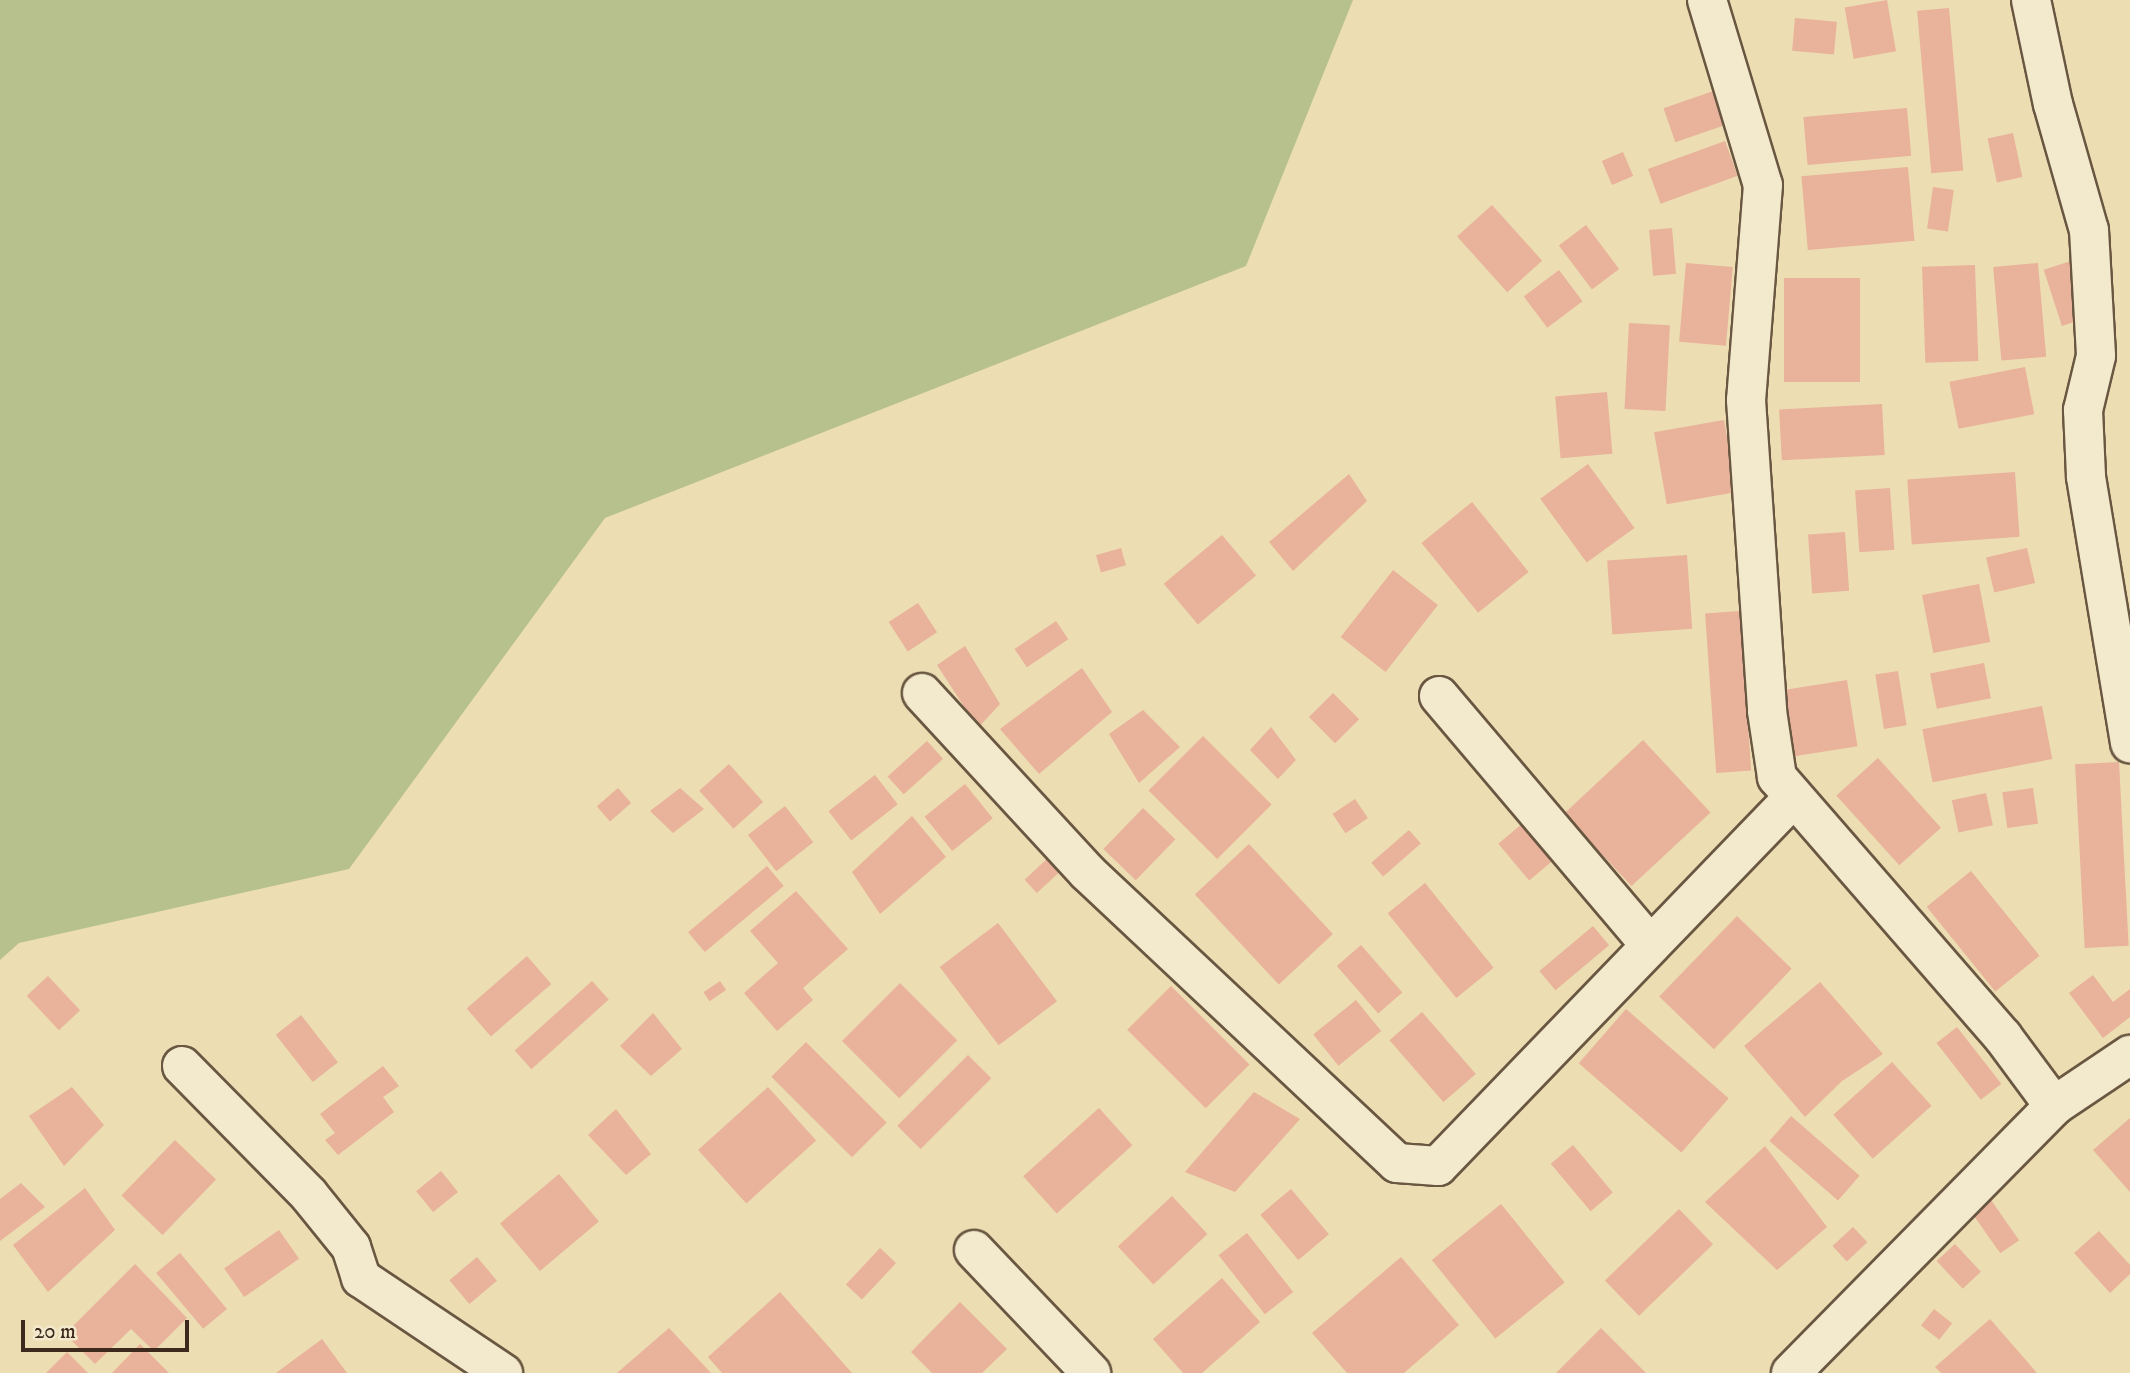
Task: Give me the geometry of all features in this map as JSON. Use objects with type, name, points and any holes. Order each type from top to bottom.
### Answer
[{"type":"street","points":[[1707,0],[1763,184],[1746,400],[1767,712],[1777,777],[1791,799],[2003,1037],[2054,1106]]},
{"type":"street","points":[[2031,0],[2053,104],[2089,230],[2096,356],[2083,410],[2086,477],[2130,743]]},
{"type":"street","points":[[922,693],[1087,872],[1397,1163],[1438,1166],[1791,799]]},
{"type":"street","points":[[1439,696],[1650,945]]},
{"type":"street","points":[[1791,1373],[2054,1106],[2130,1055]]},
{"type":"street","points":[[182,1066],[309,1195],[351,1247],[361,1278],[503,1373]]},
{"type":"street","points":[[974,1250],[1091,1373]]},
{"type":"green space","points":[[0,0],[1353,0],[1246,266],[605,518],[349,869],[19,943],[0,960]]},
{"type":"building","points":[[1887,0],[1896,51],[1854,59],[1845,7]]},
{"type":"building","points":[[1949,8],[1963,170],[1931,173],[1917,11]]},
{"type":"building","points":[[1795,18],[1837,22],[1834,55],[1792,51]]},
{"type":"building","points":[[1725,87],[1737,121],[1675,142],[1664,108]]},
{"type":"building","points":[[1907,108],[1911,156],[1808,165],[1803,117]]},
{"type":"building","points":[[2013,133],[2022,177],[1997,182],[1988,138]]},
{"type":"building","points":[[1725,141],[1738,176],[1661,204],[1648,169]]},
{"type":"building","points":[[1623,152],[1633,176],[1612,185],[1602,161]]},
{"type":"building","points":[[1908,167],[1914,241],[1808,250],[1801,176]]},
{"type":"building","points":[[1933,187],[1954,190],[1948,232],[1927,229]]},
{"type":"building","points":[[1492,205],[1542,261],[1507,292],[1457,236]]},
{"type":"building","points":[[1586,225],[1619,269],[1592,289],[1559,245]]},
{"type":"building","points":[[1672,228],[1676,274],[1653,276],[1649,230]]},
{"type":"building","points":[[2077,259],[2095,315],[2062,326],[2044,270]]},
{"type":"building","points":[[1686,263],[1733,267],[1726,346],[1679,342]]},
{"type":"building","points":[[2038,263],[2046,357],[2001,361],[1993,267]]},
{"type":"building","points":[[1975,265],[1978,361],[1925,363],[1922,267]]},
{"type":"building","points":[[1559,270],[1582,301],[1547,328],[1524,296]]},
{"type":"building","points":[[1784,278],[1860,278],[1860,382],[1784,382]]},
{"type":"building","points":[[1629,323],[1670,325],[1665,411],[1624,409]]},
{"type":"building","points":[[2025,367],[2034,414],[1959,429],[1949,382]]},
{"type":"building","points":[[1607,392],[1612,454],[1561,458],[1555,397]]},
{"type":"building","points":[[1882,404],[1885,455],[1782,460],[1779,409]]},
{"type":"building","points":[[1724,420],[1737,492],[1667,504],[1654,432]]},
{"type":"building","points":[[1588,464],[1634,528],[1587,563],[1540,499]]},
{"type":"building","points":[[2015,472],[2020,537],[1912,544],[1907,480]]},
{"type":"building","points":[[1349,474],[1367,501],[1293,571],[1269,542]]},
{"type":"building","points":[[1890,488],[1894,550],[1859,552],[1855,490]]},
{"type":"building","points":[[1472,502],[1529,572],[1478,613],[1421,543]]},
{"type":"building","points":[[1845,532],[1849,591],[1812,593],[1808,535]]},
{"type":"building","points":[[1222,535],[1256,576],[1198,624],[1164,584]]},
{"type":"building","points":[[1121,548],[1126,565],[1101,572],[1096,555]]},
{"type":"building","points":[[2027,548],[2035,583],[1994,593],[1986,557]]},
{"type":"building","points":[[1687,555],[1692,629],[1612,634],[1607,561]]},
{"type":"building","points":[[1393,570],[1438,605],[1386,672],[1341,637]]},
{"type":"building","points":[[1979,584],[1990,642],[1933,653],[1922,595]]},
{"type":"building","points":[[918,603],[937,632],[908,651],[889,622]]},
{"type":"building","points":[[1740,611],[1751,771],[1716,773],[1705,613]]},
{"type":"building","points":[[1056,621],[1068,639],[1027,667],[1015,649]]},
{"type":"building","points":[[965,646],[1000,704],[978,728],[937,665]]},
{"type":"building","points":[[1984,663],[1991,698],[1937,709],[1930,673]]},
{"type":"building","points":[[1082,668],[1112,712],[1039,774],[1000,729]]},
{"type":"building","points":[[1898,671],[1907,725],[1884,729],[1875,675]]},
{"type":"building","points":[[1847,680],[1857,746],[1794,756],[1784,690]]},
{"type":"building","points":[[1333,693],[1359,719],[1335,743],[1309,717]]},
{"type":"building","points":[[2042,706],[2052,759],[1933,782],[1922,729]]},
{"type":"building","points":[[1143,710],[1180,747],[1139,783],[1109,734]]},
{"type":"building","points":[[1271,727],[1296,760],[1278,779],[1250,750]]},
{"type":"building","points":[[1203,736],[1272,805],[1217,859],[1149,790]]},
{"type":"building","points":[[1643,740],[1711,812],[1632,886],[1564,814]]},
{"type":"building","points":[[927,741],[943,759],[904,794],[888,776]]},
{"type":"building","points":[[1878,758],[1941,828],[1899,865],[1836,795]]},
{"type":"building","points":[[2119,762],[2129,946],[2085,948],[2075,764]]},
{"type":"building","points":[[729,764],[763,802],[733,829],[699,791]]},
{"type":"building","points":[[875,775],[898,804],[851,840],[829,811]]},
{"type":"building","points":[[965,784],[993,818],[952,851],[925,817]]},
{"type":"building","points":[[618,788],[631,803],[610,821],[597,806]]},
{"type":"building","points":[[680,788],[704,809],[673,833],[650,811]]},
{"type":"building","points":[[2033,788],[2038,824],[2007,828],[2002,792]]},
{"type":"building","points":[[1986,793],[1993,825],[1959,833],[1952,800]]},
{"type":"building","points":[[1355,799],[1368,818],[1345,833],[1333,814]]},
{"type":"building","points":[[785,806],[813,842],[776,871],[748,835]]},
{"type":"building","points":[[1143,808],[1175,839],[1136,880],[1103,849]]},
{"type":"building","points":[[912,816],[946,857],[880,914],[852,872]]},
{"type":"building","points":[[1529,818],[1560,855],[1529,880],[1498,844]]},
{"type":"building","points":[[1409,830],[1421,844],[1383,876],[1371,863]]},
{"type":"building","points":[[1249,844],[1333,934],[1279,984],[1195,894]]},
{"type":"building","points":[[1048,858],[1060,871],[1037,893],[1025,880]]},
{"type":"building","points":[[767,866],[784,886],[705,952],[688,932]]},
{"type":"building","points":[[1971,871],[2040,956],[1995,992],[1927,907]]},
{"type":"building","points":[[1425,883],[1494,968],[1456,998],[1388,913]]},
{"type":"building","points":[[796,891],[848,949],[803,988],[813,1000],[777,1031],[744,993],[778,963],[750,931]]},
{"type":"building","points":[[1737,916],[1792,969],[1714,1049],[1659,997]]},
{"type":"building","points":[[998,923],[1057,1001],[999,1045],[940,967]]},
{"type":"building","points":[[1593,926],[1609,945],[1555,990],[1539,971]]},
{"type":"building","points":[[1361,945],[1402,993],[1378,1014],[1337,966]]},
{"type":"building","points":[[527,956],[551,984],[491,1036],[467,1008]]},
{"type":"building","points":[[2093,975],[2113,1002],[2130,989],[2130,1017],[2103,1038],[2069,993]]},
{"type":"building","points":[[48,976],[80,1010],[59,1030],[27,996]]},
{"type":"building","points":[[592,981],[609,1000],[531,1069],[515,1051]]},
{"type":"building","points":[[720,981],[726,990],[710,1001],[703,992]]},
{"type":"building","points":[[1820,982],[1883,1054],[1842,1081],[1805,1117],[1744,1046]]},
{"type":"building","points":[[900,983],[957,1040],[899,1098],[842,1041]]},
{"type":"building","points":[[1171,986],[1249,1064],[1206,1108],[1127,1030]]},
{"type":"building","points":[[1356,1000],[1381,1031],[1338,1066],[1313,1035]]},
{"type":"building","points":[[1626,1009],[1729,1098],[1681,1153],[1579,1063]]},
{"type":"building","points":[[1422,1012],[1476,1074],[1443,1102],[1390,1040]]},
{"type":"building","points":[[653,1013],[682,1049],[651,1076],[620,1046]]},
{"type":"building","points":[[301,1015],[338,1062],[313,1082],[276,1035]]},
{"type":"building","points":[[1957,1027],[2001,1084],[1981,1100],[1937,1043]]},
{"type":"building","points":[[806,1042],[887,1123],[852,1157],[771,1077]]},
{"type":"building","points":[[968,1055],[991,1078],[921,1149],[897,1126]]},
{"type":"building","points":[[1892,1062],[1931,1106],[1873,1159],[1833,1115]]},
{"type":"building","points":[[383,1066],[399,1086],[383,1097],[394,1112],[338,1155],[325,1140],[335,1133],[320,1114]]},
{"type":"building","points":[[72,1087],[104,1125],[64,1166],[29,1116]]},
{"type":"building","points":[[768,1087],[816,1141],[746,1203],[698,1150]]},
{"type":"building","points":[[1254,1092],[1300,1119],[1235,1192],[1185,1172]]},
{"type":"building","points":[[1099,1108],[1132,1145],[1057,1213],[1023,1176]]},
{"type":"building","points":[[616,1109],[651,1154],[626,1175],[588,1135]]},
{"type":"building","points":[[1791,1116],[1860,1176],[1838,1201],[1769,1141]]},
{"type":"building","points":[[2130,1118],[2130,1192],[2093,1150]]},
{"type":"building","points":[[175,1140],[216,1180],[163,1235],[122,1195]]},
{"type":"building","points":[[1573,1145],[1613,1192],[1591,1211],[1551,1164]]},
{"type":"building","points":[[1765,1146],[1827,1227],[1777,1270],[1705,1202]]},
{"type":"building","points":[[441,1171],[458,1192],[433,1212],[416,1191]]},
{"type":"building","points":[[559,1174],[599,1221],[540,1271],[500,1223]]},
{"type":"building","points":[[21,1183],[45,1207],[0,1241],[0,1199]]},
{"type":"building","points":[[85,1188],[115,1230],[48,1292],[13,1245]]},
{"type":"building","points":[[1291,1189],[1329,1234],[1298,1260],[1260,1215]]},
{"type":"building","points":[[1172,1196],[1207,1234],[1153,1284],[1118,1246]]},
{"type":"building","points":[[1991,1200],[2019,1240],[2000,1253],[1972,1213]]},
{"type":"building","points":[[1501,1204],[1565,1282],[1495,1339],[1432,1260]]},
{"type":"building","points":[[1679,1209],[1713,1244],[1639,1316],[1605,1281]]},
{"type":"building","points":[[1853,1227],[1867,1242],[1847,1261],[1833,1246]]},
{"type":"building","points":[[279,1230],[299,1259],[244,1297],[224,1268]]},
{"type":"building","points":[[2099,1231],[2130,1265],[2130,1274],[2110,1293],[2074,1253]]},
{"type":"building","points":[[1247,1233],[1293,1292],[1265,1314],[1219,1255]]},
{"type":"building","points":[[1955,1244],[1981,1272],[1963,1289],[1937,1261]]},
{"type":"building","points":[[880,1248],[896,1263],[862,1300],[846,1285]]},
{"type":"building","points":[[180,1253],[227,1309],[203,1329],[156,1273]]},
{"type":"building","points":[[477,1257],[497,1281],[469,1304],[449,1280]]},
{"type":"building","points":[[1401,1257],[1459,1325],[1404,1373],[1347,1373],[1312,1333]]},
{"type":"building","points":[[135,1264],[187,1318],[154,1351],[131,1329],[95,1364],[65,1334]]},
{"type":"building","points":[[1222,1278],[1260,1322],[1202,1373],[1183,1373],[1153,1339]]},
{"type":"building","points":[[780,1292],[852,1373],[722,1373],[708,1357]]},
{"type":"building","points":[[960,1302],[1007,1349],[982,1373],[932,1373],[911,1352]]},
{"type":"building","points":[[1934,1309],[1952,1323],[1939,1340],[1921,1326]]},
{"type":"building","points":[[1990,1319],[2037,1373],[1941,1373],[1935,1367]]},
{"type":"building","points":[[669,1328],[711,1373],[617,1373]]},
{"type":"building","points":[[1601,1328],[1646,1373],[1556,1373]]},
{"type":"building","points":[[322,1339],[347,1373],[276,1373]]},
{"type":"building","points":[[140,1344],[169,1373],[112,1373]]},
{"type":"building","points":[[67,1352],[88,1373],[46,1373]]}]
